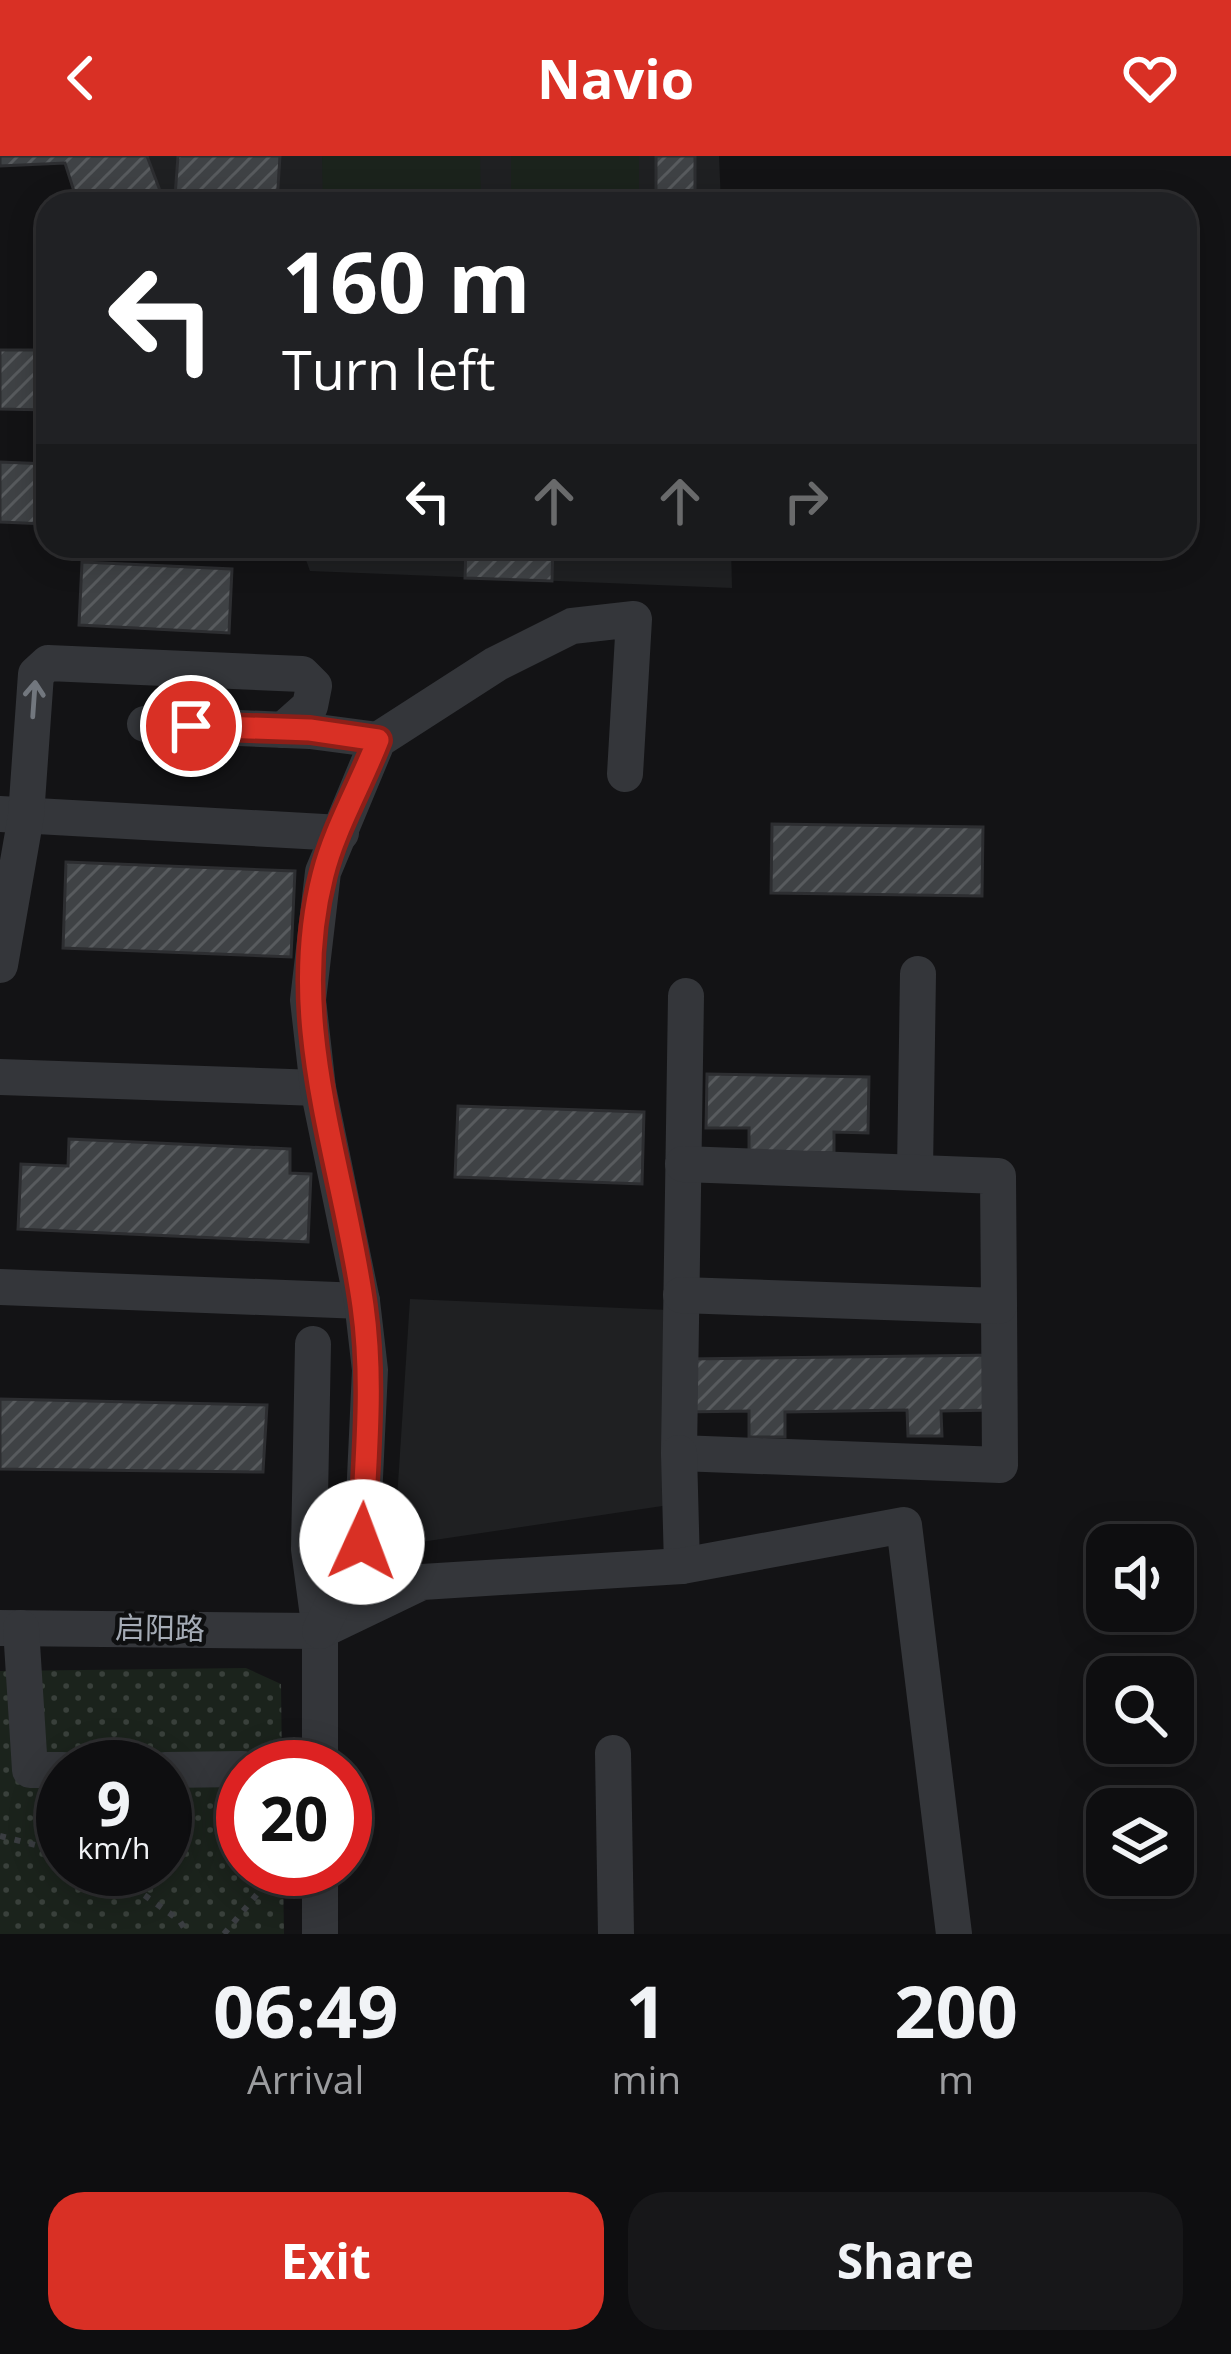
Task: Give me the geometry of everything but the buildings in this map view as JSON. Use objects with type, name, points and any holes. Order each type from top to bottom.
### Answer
[{"type":"street","points":[[320,1631],[362,1542],[370,1370],[362,1300],[318,1088],[308,1000],[323,872],[378,740],[496,664],[572,626],[634,619],[625,774]]},
{"type":"street","points":[[0,964],[13,815],[36,674],[48,663],[302,674],[314,686],[297,730]]},
{"type":"street","points":[[145,724],[297,730],[378,740]]},
{"type":"street","points":[[278,830],[317,814],[337,796],[341,770],[334,744],[297,730]]},
{"type":"street","points":[[13,815],[341,833]]},
{"type":"street","points":[[915,1172],[918,974]]},
{"type":"street","points":[[682,1566],[679,1453],[686,996]]},
{"type":"street","points":[[0,1077],[318,1088]]},
{"type":"street","points":[[679,1453],[1000,1465],[998,1176],[683,1164]]},
{"type":"street","points":[[0,1287],[362,1300]]},
{"type":"street","points":[[681,1295],[999,1306]]},
{"type":"street","points":[[313,1344],[309,1550],[320,1631],[320,1740]]},
{"type":"street","points":[[320,1631],[422,1582],[682,1566],[904,1526],[954,1934]]},
{"type":"street","points":[[10,1628],[30,1771],[36,1771]]},
{"type":"street","name":"启阳路","points":[[10,1628],[320,1631]]},
{"type":"street","points":[[613,1754],[616,1934]]},
{"type":"street","points":[[320,1896],[320,1934]]},
{"type":"path","points":[[0,1836],[36,1845]]},
{"type":"path","points":[[146,1896],[179,1920],[188,1934]]},
{"type":"path","points":[[224,1934],[256,1896]]},
{"type":"shaded area","points":[[147,156],[719,156],[720,192],[160,192]]},
{"type":"shaded area","points":[[322,156],[480,156],[481,192],[323,192]]},
{"type":"shaded area","points":[[511,156],[639,156],[639,192],[511,192]]},
{"type":"shaded area","points":[[305,558],[731,558],[732,588],[310,571]]},
{"type":"shaded area","points":[[410,1299],[669,1310],[669,1505],[394,1546]]},
{"type":"shaded area","points":[[246,1668],[281,1684],[282,1740],[216,1740],[216,1896],[283,1896],[284,1934],[0,1934],[0,1671]]},
{"type":"route","points":[[191,726],[310,730],[378,740],[323,872],[308,1000],[318,1088],[362,1300],[370,1370],[362,1542]]}]
